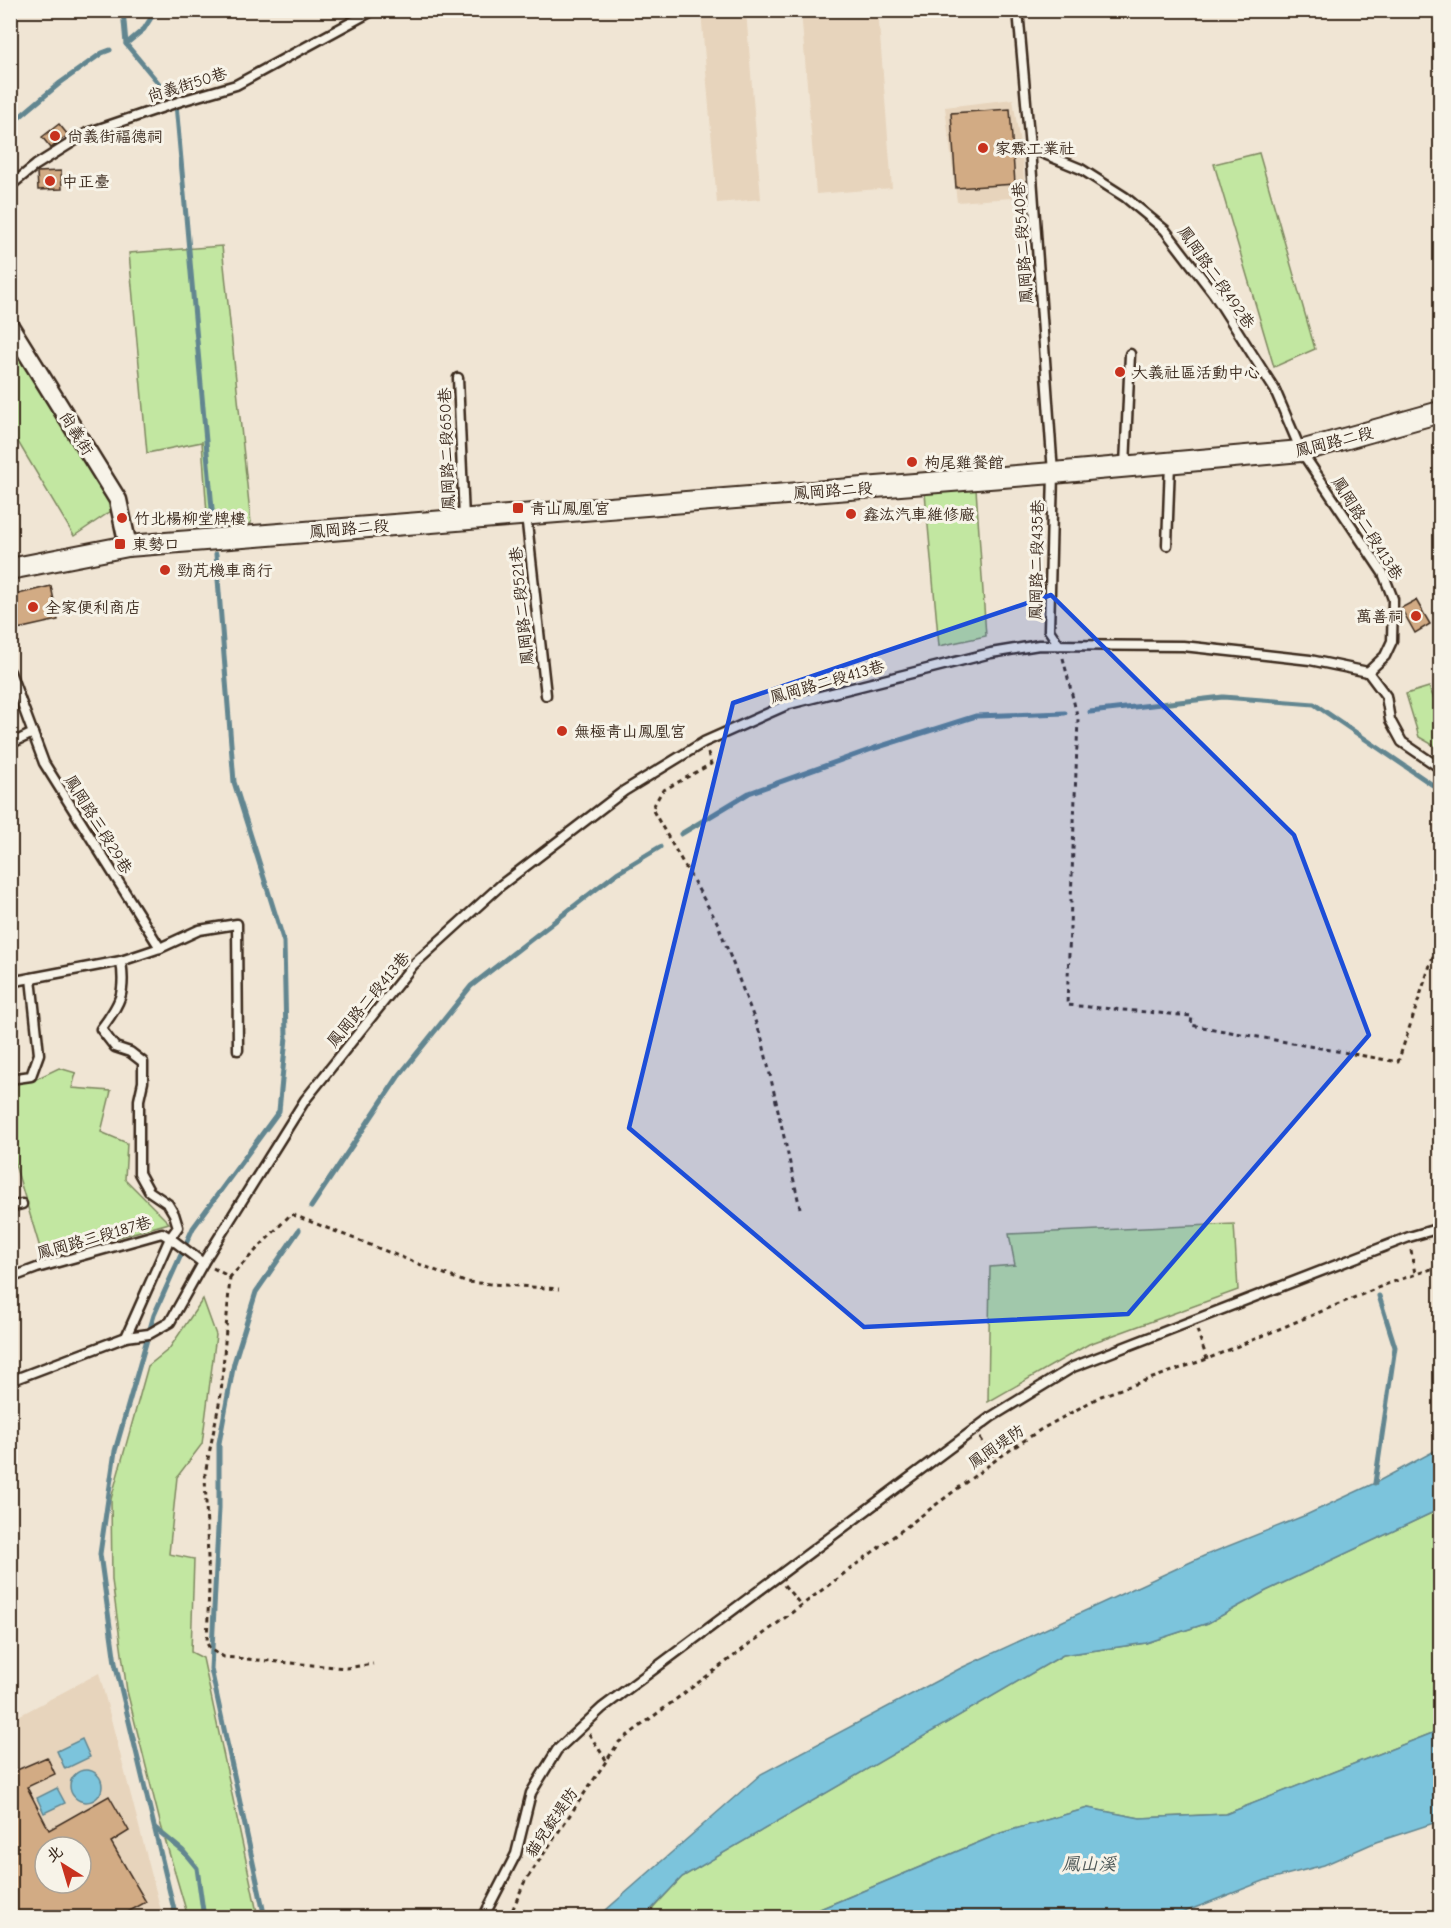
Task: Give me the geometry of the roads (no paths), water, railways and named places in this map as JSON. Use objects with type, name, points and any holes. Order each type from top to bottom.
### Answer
[{"type":"street","name":"尚義街","points":[[10,326],[118,500],[128,546]]},
{"type":"street","name":"鳳岡路二段","points":[[10,569],[128,546],[1053,473],[1301,451],[1440,412]]},
{"type":"lane","name":"尚義街50巷","points":[[10,186],[36,165],[87,133],[168,105],[236,85],[374,10]]},
{"type":"lane","name":"鳳岡路二段540巷","points":[[1018,10],[1053,473]]},
{"type":"lane","name":"鳳岡路二段492巷","points":[[1030,148],[1081,169],[1125,197],[1165,230],[1214,294],[1275,390],[1301,451]]},
{"type":"lane","points":[[1125,467],[1130,354]]},
{"type":"lane","name":"鳳岡路二段650巷","points":[[458,378],[464,519]]},
{"type":"lane","name":"鳳岡路二段413巷","points":[[126,1336],[149,1334],[170,1322],[203,1263],[305,1100],[413,965],[501,885],[660,767],[704,742],[789,704],[992,652],[1039,645],[1183,646],[1310,660],[1368,672],[1385,656],[1392,641],[1394,599],[1383,573],[1301,451]]},
{"type":"lane","points":[[1167,544],[1170,463]]},
{"type":"lane","name":"鳳岡路二段435巷","points":[[1053,473],[1049,630],[1059,645]]},
{"type":"lane","name":"鳳岡路二段521巷","points":[[526,513],[546,695]]},
{"type":"lane","name":"鳳岡路三段29巷","points":[[10,672],[44,763],[160,948]]},
{"type":"lane","points":[[1368,672],[1386,696],[1390,720],[1402,742],[1440,768]]},
{"type":"lane","points":[[10,744],[33,733]]},
{"type":"lane","points":[[10,982],[121,961],[160,948],[199,930],[237,924],[238,1050]]},
{"type":"lane","points":[[121,961],[123,990],[113,1013],[101,1029],[115,1047],[130,1052],[143,1062],[143,1082],[139,1100],[139,1173],[149,1191],[168,1204],[174,1214],[178,1227],[170,1238],[203,1263]]},
{"type":"lane","points":[[10,1079],[31,1077],[39,1054],[31,978]]},
{"type":"lane","points":[[10,1207],[22,1204]]},
{"type":"lane","points":[[483,1917],[516,1854],[531,1792],[557,1750],[602,1708],[974,1429],[1073,1367],[1409,1237],[1440,1228]]},
{"type":"lane","name":"鳳岡路三段187巷","points":[[10,1278],[37,1268],[162,1233],[170,1238],[126,1336]]},
{"type":"lane","points":[[10,1381],[126,1336]]},
{"type":"water","points":[[1440,1448],[1440,1509],[1266,1591],[1208,1623],[1146,1643],[1063,1655],[682,1877],[644,1917],[598,1917],[761,1774],[961,1668],[1206,1555],[1306,1515],[1375,1483]]},
{"type":"water","name":"鳳山溪","points":[[1440,1730],[1440,1821],[1376,1842],[1324,1865],[1266,1880],[1177,1917],[801,1917],[1001,1833],[1088,1808],[1140,1818],[1226,1814]]},
{"type":"water","points":[[82,1739],[90,1757],[65,1769],[57,1751]]},
{"type":"water","points":[[86,1770],[97,1775],[102,1786],[97,1797],[86,1802],[75,1797],[70,1786],[75,1775]]},
{"type":"water","points":[[57,1788],[65,1803],[44,1813],[37,1798]]},
{"type":"waterway","points":[[123,10],[126,44],[176,104],[213,520]]},
{"type":"waterway","points":[[126,44],[144,29],[156,10]]},
{"type":"waterway","points":[[10,125],[60,83],[102,53],[110,50]]},
{"type":"waterway","points":[[10,161],[15,174],[10,179]]},
{"type":"waterway","points":[[176,1918],[115,1663],[100,1554],[115,1451],[154,1315],[193,1228],[279,1111],[286,1037],[284,942],[234,782],[216,554]]},
{"type":"waterway","points":[[1090,712],[1223,697],[1314,704],[1440,790]]},
{"type":"waterway","points":[[681,834],[749,793],[872,749],[976,716],[1065,713]]},
{"type":"waterway","points":[[311,1207],[398,1077],[471,986],[617,873],[660,847]]},
{"type":"waterway","points":[[265,1918],[211,1669],[219,1508],[219,1443],[234,1363],[256,1292],[299,1230]]},
{"type":"waterway","points":[[1375,1483],[1395,1347],[1379,1296]]},
{"type":"waterway","points":[[155,1828],[183,1851],[197,1868],[204,1918]]},
{"type":"place","name":"尚義街福德祠","points":[[55,136]]},
{"type":"place","name":"家霖工業社","points":[[983,148]]},
{"type":"place","name":"中正臺","points":[[50,181]]},
{"type":"place","name":"大義社區活動中心","points":[[1120,372]]},
{"type":"place","name":"枸尾雞餐館","points":[[912,462]]},
{"type":"place","name":"青山鳳凰宮","points":[[518,508]]},
{"type":"place","name":"鑫汯汽車維修廠","points":[[851,514]]},
{"type":"place","name":"竹北楊柳堂牌樓","points":[[122,518]]},
{"type":"place","name":"東勢口","points":[[120,544]]},
{"type":"place","name":"勁芃機車商行","points":[[165,570]]},
{"type":"place","name":"全家便利商店","points":[[33,607]]},
{"type":"place","name":"萬善祠","points":[[1416,616]]},
{"type":"place","name":"無極青山鳳凰宮","points":[[562,731]]}]
